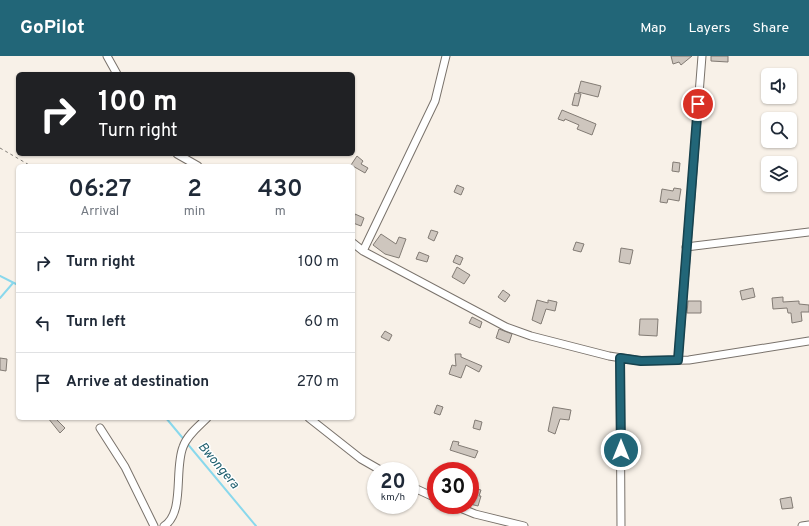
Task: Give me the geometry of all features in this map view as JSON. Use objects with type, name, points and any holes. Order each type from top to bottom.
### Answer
[{"type":"street","points":[[107,56],[116,72]]},
{"type":"street","points":[[363,251],[435,101],[446,56]]},
{"type":"street","points":[[678,360],[702,56]]},
{"type":"street","points":[[180,156],[194,164]]},
{"type":"street","points":[[686,246],[809,232]]},
{"type":"street","points":[[355,245],[363,251],[506,327],[531,336],[620,358],[641,361],[678,360],[809,341]]},
{"type":"street","points":[[620,358],[621,526]]},
{"type":"street","points":[[164,526],[173,517],[176,505],[178,466],[184,444],[205,420]]},
{"type":"street","points":[[312,420],[367,462]]},
{"type":"street","points":[[100,428],[129,473],[154,526]]},
{"type":"street","points":[[475,514],[524,526]]},
{"type":"street","points":[[802,526],[809,525]]},
{"type":"path","points":[[0,148],[28,164]]},
{"type":"building","points":[[671,56],[692,56],[681,65],[679,62],[673,64]]},
{"type":"building","points":[[711,56],[728,56],[728,62],[711,61]]},
{"type":"building","points":[[581,81],[601,86],[598,97],[578,92]]},
{"type":"building","points":[[575,93],[581,94],[578,106],[572,105]]},
{"type":"building","points":[[562,110],[596,124],[592,135],[577,129],[579,125],[565,119],[564,121],[558,119]]},
{"type":"building","points":[[357,156],[363,161],[361,164],[368,168],[365,173],[355,167],[355,164],[352,164]]},
{"type":"building","points":[[673,162],[680,163],[679,172],[672,171]]},
{"type":"building","points":[[457,185],[464,188],[461,195],[454,192]]},
{"type":"building","points":[[674,188],[681,189],[679,201],[668,199],[667,203],[660,202],[662,189],[673,191]]},
{"type":"building","points":[[355,214],[364,218],[361,226],[355,224]]},
{"type":"building","points":[[431,230],[438,232],[434,241],[428,238]]},
{"type":"building","points":[[381,234],[396,244],[399,237],[406,239],[399,258],[385,254],[373,245]]},
{"type":"building","points":[[576,242],[584,244],[581,252],[573,250]]},
{"type":"building","points":[[621,248],[633,250],[630,264],[619,262]]},
{"type":"building","points":[[419,252],[429,256],[427,262],[416,259]]},
{"type":"building","points":[[456,255],[463,258],[460,265],[453,262]]},
{"type":"building","points":[[457,267],[470,275],[464,284],[452,277]]},
{"type":"building","points":[[753,288],[755,297],[742,300],[740,291]]},
{"type":"building","points":[[503,290],[510,295],[505,302],[498,297]]},
{"type":"building","points":[[783,297],[783,302],[799,301],[799,304],[809,305],[809,312],[801,312],[802,321],[792,323],[791,313],[788,313],[787,308],[773,309],[772,298]]},
{"type":"building","points":[[537,300],[548,303],[548,300],[557,302],[555,311],[546,309],[541,324],[532,320]]},
{"type":"building","points":[[688,301],[701,301],[701,313],[687,313]]},
{"type":"building","points":[[472,317],[482,322],[480,328],[469,323]]},
{"type":"building","points":[[640,319],[658,319],[657,336],[639,335]]},
{"type":"building","points":[[499,329],[512,334],[509,343],[496,338]]},
{"type":"building","points":[[385,331],[392,335],[389,341],[381,337]]},
{"type":"building","points":[[455,354],[461,354],[461,357],[482,366],[479,372],[466,365],[461,378],[449,374],[452,365],[456,366]]},
{"type":"building","points":[[0,358],[7,359],[6,371],[0,370]]},
{"type":"building","points":[[437,405],[443,407],[440,415],[434,413]]},
{"type":"building","points":[[553,407],[571,410],[569,420],[560,419],[555,434],[548,431]]},
{"type":"building","points":[[50,420],[57,420],[65,428],[60,433]]},
{"type":"building","points":[[475,420],[482,422],[480,430],[473,428]]},
{"type":"building","points":[[453,441],[459,442],[458,445],[478,451],[475,458],[450,450]]},
{"type":"building","points":[[791,497],[793,508],[782,509],[780,499]]},
{"type":"waterway","name":"Bwongera","points":[[0,276],[16,284]]},
{"type":"waterway","points":[[0,298],[13,283]]},
{"type":"waterway","name":"Bwongera","points":[[168,420],[256,526]]},
{"type":"route","points":[[621,450],[620,358],[641,361],[678,360],[698,104]]}]
